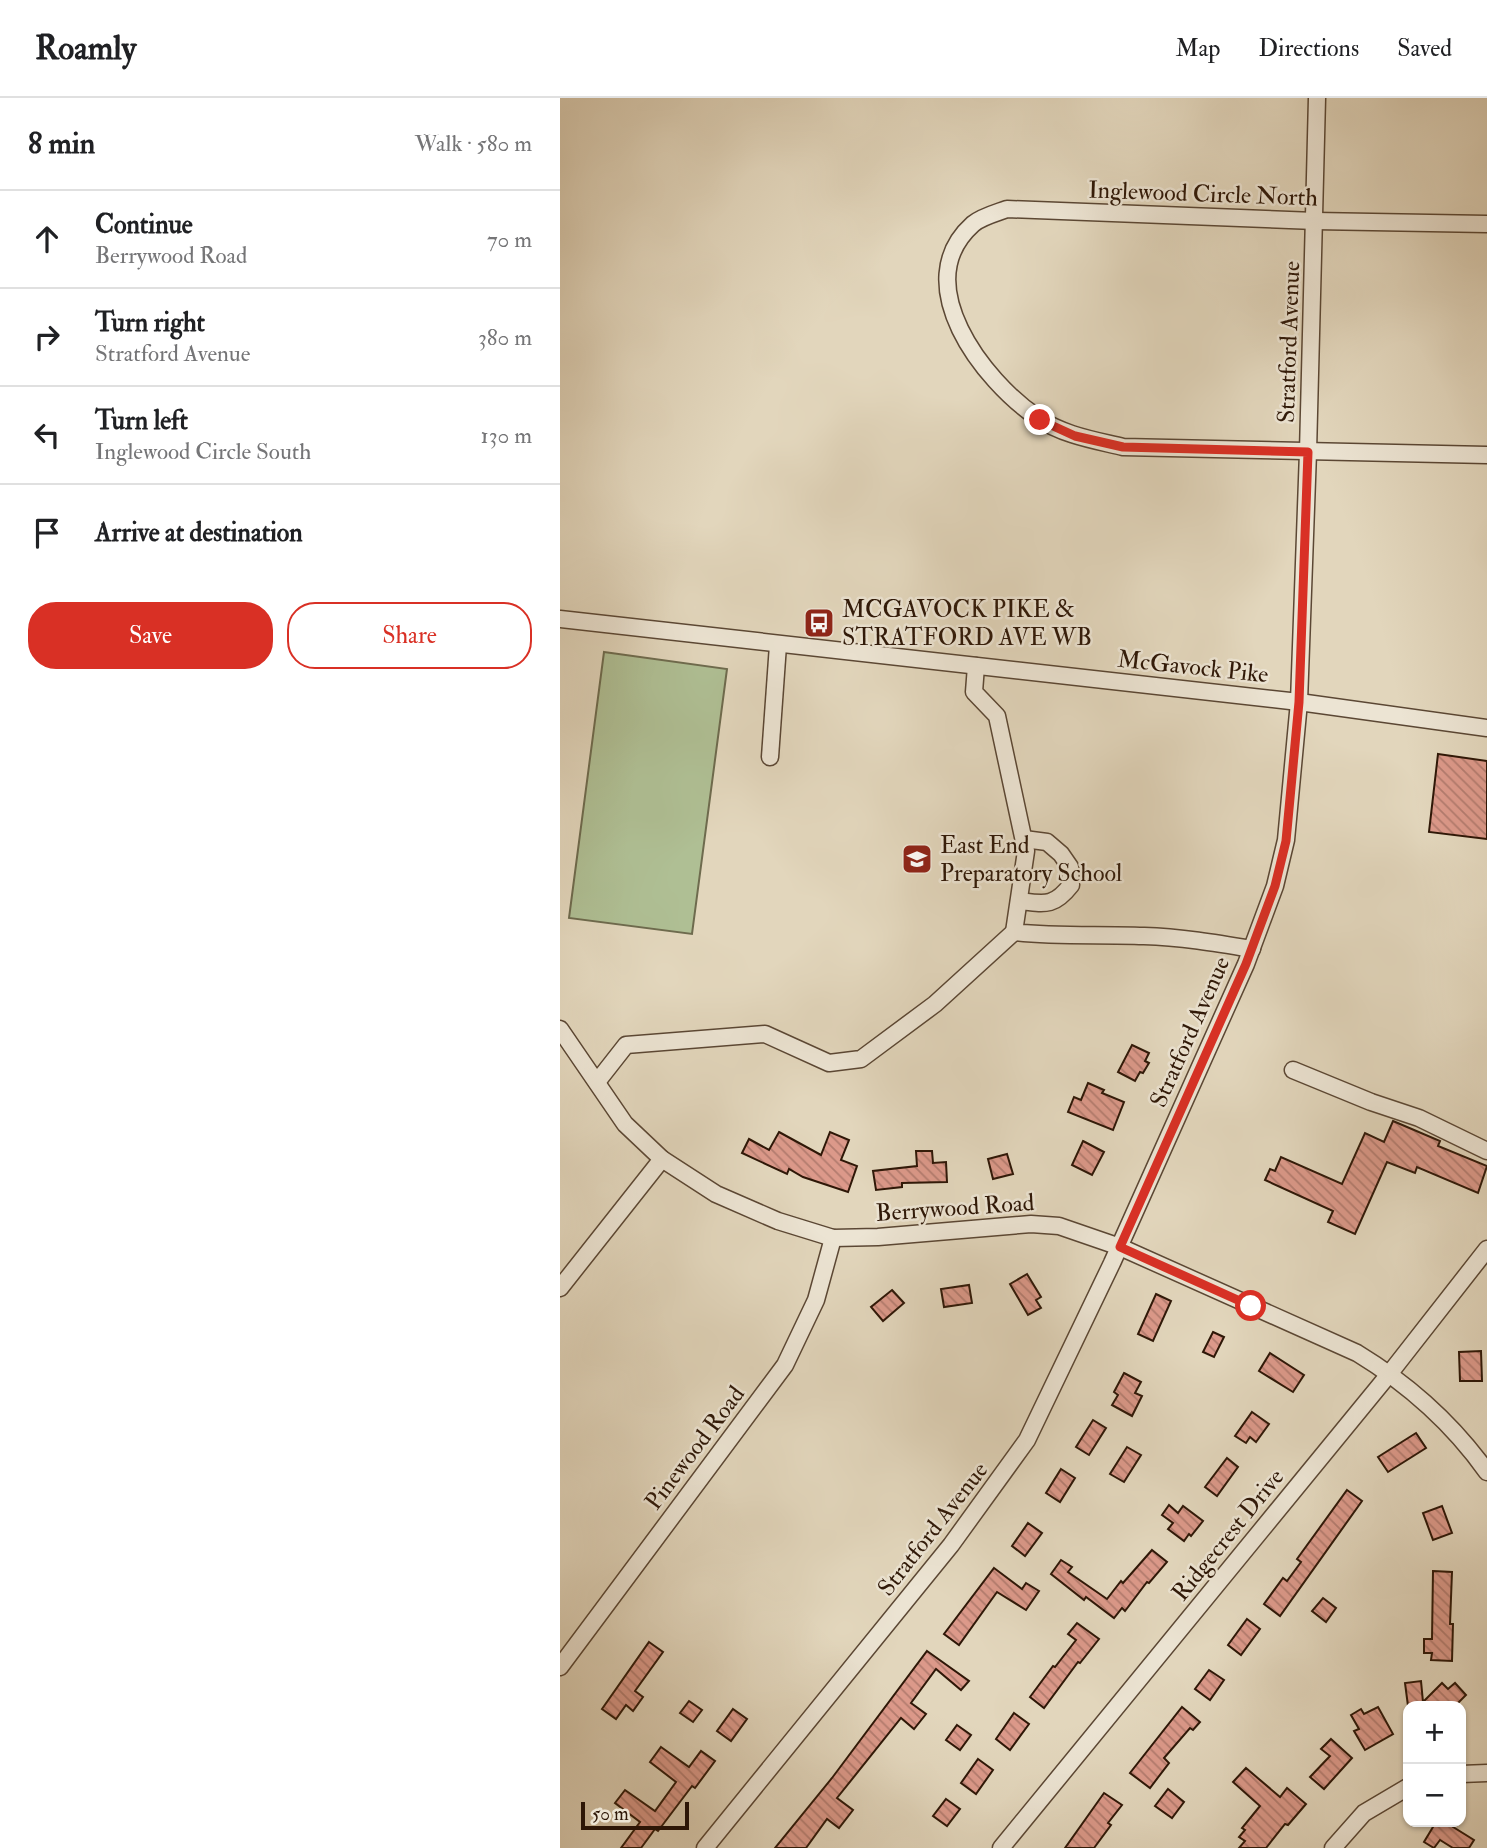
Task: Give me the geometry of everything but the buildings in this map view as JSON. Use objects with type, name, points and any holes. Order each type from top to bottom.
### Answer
[{"type":"street","name":"Stratford Avenue","points":[[705,1848],[943,1556],[1027,1440],[1120,1247],[1252,949],[1275,886],[1286,841],[1299,702],[1317,98]]},
{"type":"street","name":"Inglewood Circle North","points":[[1308,452],[1123,447],[1075,436],[1040,420],[1011,398],[986,372],[968,343],[949,303],[946,269],[956,243],[975,222],[1007,209],[1315,221],[1487,224]]},
{"type":"street","points":[[1308,452],[1487,455]]},
{"type":"street","name":"McGavock Pike","points":[[560,619],[1299,702],[1487,728]]},
{"type":"street","points":[[770,757],[778,645]]},
{"type":"street","points":[[597,1082],[626,1045],[765,1034],[829,1063],[861,1059],[935,1003],[1014,932],[1026,850],[997,716],[974,692],[976,666]]},
{"type":"street","points":[[1019,901],[1047,904],[1061,898],[1071,885],[1070,867],[1061,855],[1047,842],[1024,839]]},
{"type":"street","points":[[1014,932],[1050,936],[1143,936],[1203,940],[1252,949]]},
{"type":"street","name":"Berrywood Road","points":[[560,1029],[625,1124],[662,1159],[716,1195],[778,1221],[833,1238],[878,1237],[1031,1224],[1059,1226],[1120,1247],[1357,1353],[1390,1373],[1427,1404],[1471,1449],[1487,1472]]},
{"type":"street","points":[[1293,1070],[1371,1102],[1419,1118],[1487,1151]]},
{"type":"street","points":[[560,1288],[662,1159]]},
{"type":"street","name":"Pinewood Road","points":[[560,1667],[785,1365],[816,1300],[833,1238]]},
{"type":"street","name":"Ridgecrest Drive","points":[[1001,1848],[1390,1373],[1487,1249]]},
{"type":"street","points":[[1466,1774],[1487,1773]]},
{"type":"street","points":[[1333,1848],[1364,1813],[1403,1790]]},
{"type":"green space","points":[[604,652],[727,669],[692,934],[569,918]]},
{"type":"place","name":"MCGAVOCK PIKE & STRATFORD AVE WB","points":[[819,623]]},
{"type":"place","name":"East End Preparatory School","points":[[917,859]]},
{"type":"route","points":[[1040,420],[1075,436],[1123,447],[1308,452],[1299,702],[1286,841],[1275,886],[1246,964],[1120,1247],[1251,1306]]}]
